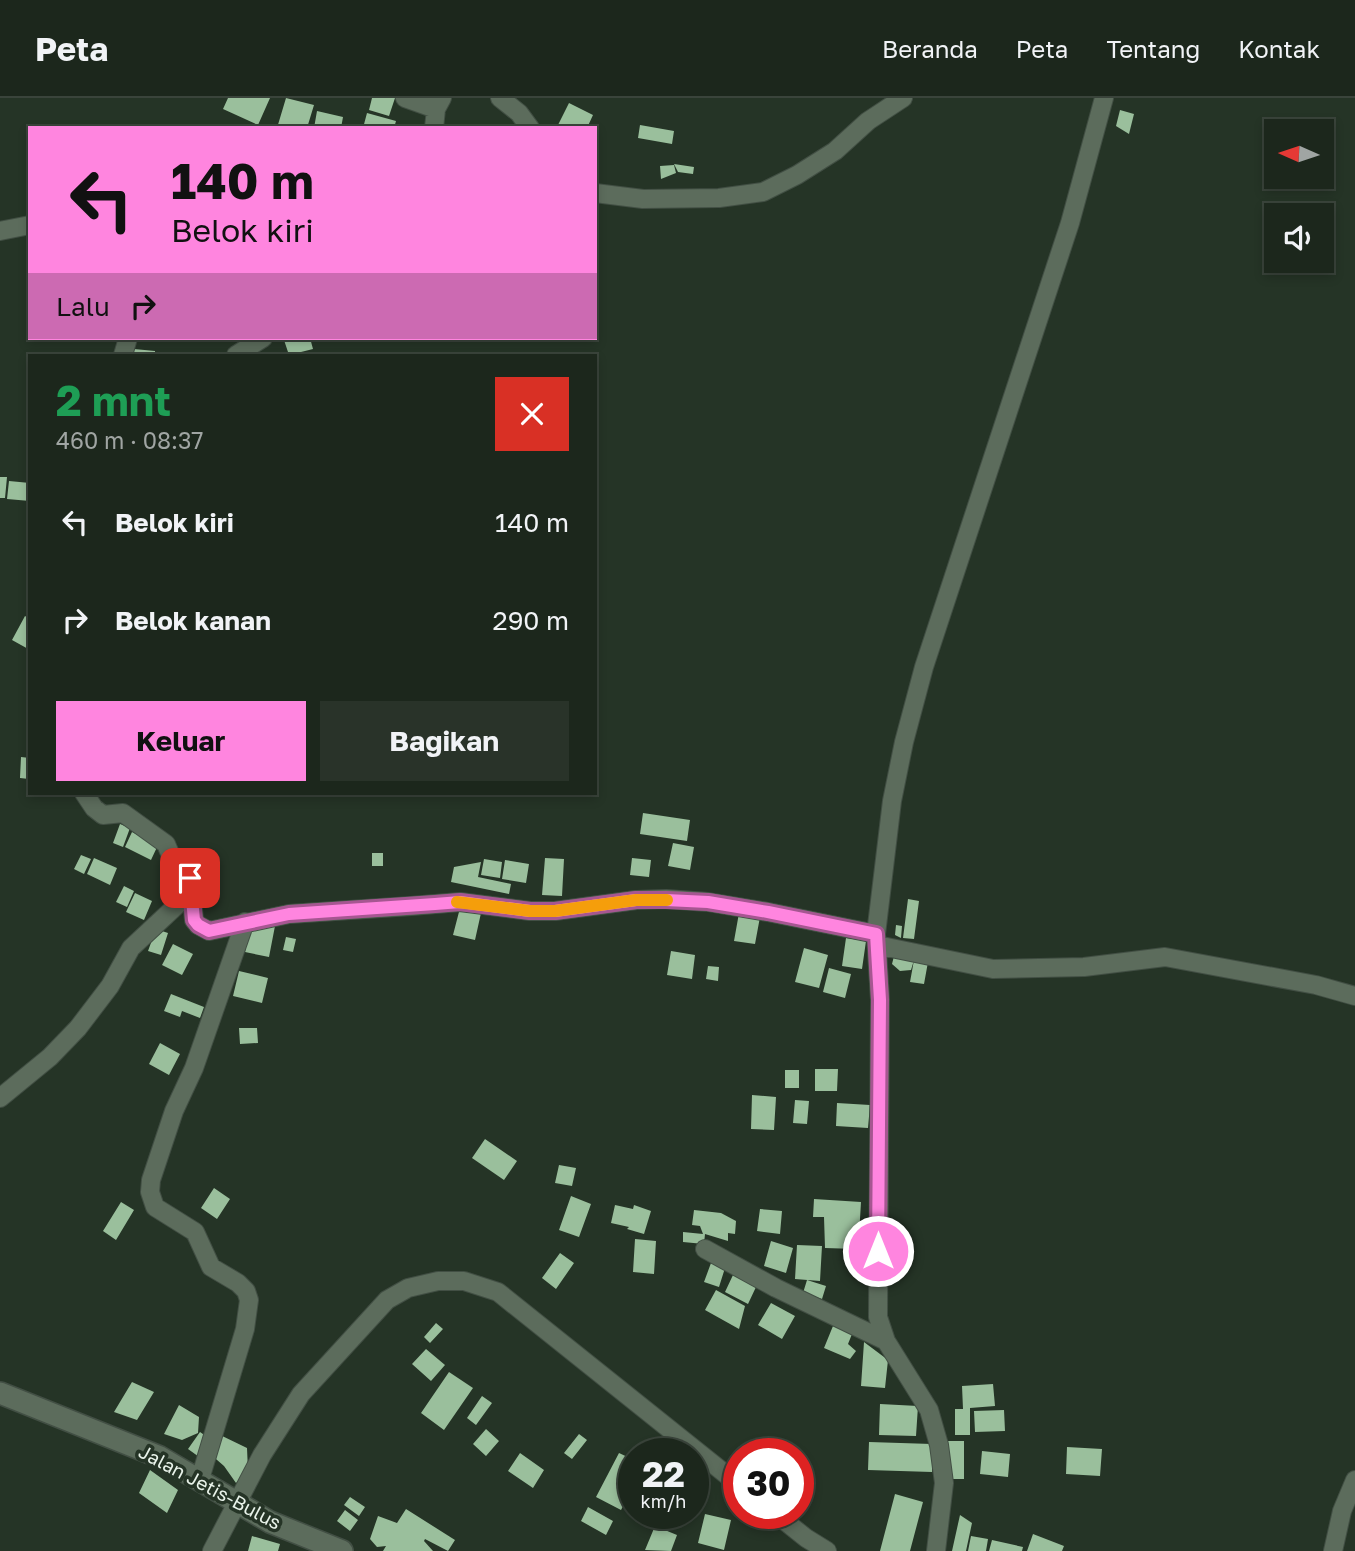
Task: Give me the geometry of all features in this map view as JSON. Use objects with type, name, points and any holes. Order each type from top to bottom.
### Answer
[{"type":"street","points":[[405,98],[439,103],[434,126]]},
{"type":"street","points":[[500,98],[519,113],[529,126]]},
{"type":"street","points":[[597,194],[654,199],[719,198],[763,192],[835,151],[868,121],[903,98]]},
{"type":"street","points":[[936,1551],[944,1483],[939,1445],[929,1410],[886,1341],[878,1317],[880,1000],[877,940],[892,801],[924,667],[1070,223],[1104,98]]},
{"type":"street","points":[[0,231],[28,225]]},
{"type":"street","points":[[238,354],[260,340]]},
{"type":"street","points":[[85,795],[94,808],[103,815],[123,813],[166,844],[171,856],[190,878],[194,920],[209,931],[289,914],[460,902],[530,911],[555,911],[636,900],[708,902],[768,912],[993,969],[1084,967],[1165,957],[1316,985],[1355,996]]},
{"type":"street","points":[[0,1098],[50,1057],[78,1028],[110,986],[131,948],[191,891]]},
{"type":"street","points":[[200,1479],[245,1329],[249,1300],[246,1291],[238,1283],[211,1267],[195,1233],[155,1207],[150,1192],[151,1180],[174,1111],[194,1068],[245,922]]},
{"type":"street","points":[[705,1249],[776,1288],[886,1341]]},
{"type":"street","points":[[212,1551],[262,1455],[301,1394],[387,1300],[408,1288],[438,1281],[464,1281],[498,1292],[723,1472]]},
{"type":"street","name":"Jalan Jetis-Bulus","points":[[0,1393],[130,1444],[200,1479],[238,1505],[270,1522],[342,1551]]},
{"type":"street","points":[[1333,1551],[1342,1511],[1355,1480]]},
{"type":"street","points":[[795,1529],[827,1551]]},
{"type":"building","points":[[228,98],[270,98],[258,125],[223,109]]},
{"type":"building","points":[[286,98],[314,105],[308,126],[278,126]]},
{"type":"building","points":[[372,98],[395,98],[389,116],[369,110]]},
{"type":"building","points":[[569,103],[593,115],[588,126],[558,125]]},
{"type":"building","points":[[1120,110],[1134,114],[1129,134],[1116,126]]},
{"type":"building","points":[[317,111],[343,117],[341,126],[314,126]]},
{"type":"building","points":[[367,113],[396,121],[395,126],[364,126]]},
{"type":"building","points":[[640,125],[674,131],[672,144],[638,138]]},
{"type":"building","points":[[674,164],[694,167],[693,174],[678,172]]},
{"type":"building","points":[[674,165],[676,173],[661,179],[660,166]]},
{"type":"building","points":[[284,340],[311,340],[313,349],[289,354]]},
{"type":"building","points":[[134,349],[155,351],[155,354],[133,354]]},
{"type":"building","points":[[0,477],[7,477],[5,498],[0,498]]},
{"type":"building","points":[[9,481],[28,483],[28,501],[7,499]]},
{"type":"building","points":[[25,616],[28,618],[28,649],[12,640]]},
{"type":"building","points":[[21,757],[28,758],[28,779],[20,778]]},
{"type":"building","points":[[643,813],[690,820],[687,841],[640,834]]},
{"type":"building","points":[[120,824],[130,828],[123,847],[113,843]]},
{"type":"building","points":[[132,832],[158,845],[151,860],[125,847]]},
{"type":"building","points":[[673,843],[694,847],[690,870],[668,866]]},
{"type":"building","points":[[372,853],[383,853],[383,866],[372,866]]},
{"type":"building","points":[[81,855],[91,859],[84,874],[74,869]]},
{"type":"building","points":[[94,858],[117,868],[110,885],[87,874]]},
{"type":"building","points":[[545,858],[564,859],[562,896],[542,895]]},
{"type":"building","points":[[632,858],[651,860],[649,877],[630,875]]},
{"type":"building","points":[[484,859],[502,862],[500,878],[481,875]]},
{"type":"building","points":[[505,860],[529,864],[526,883],[502,879]]},
{"type":"building","points":[[481,862],[478,877],[511,884],[509,894],[451,882],[454,867]]},
{"type":"building","points":[[124,886],[134,891],[127,907],[116,902]]},
{"type":"building","points":[[135,893],[152,901],[144,920],[126,912]]},
{"type":"building","points":[[908,899],[919,901],[914,939],[903,938]]},
{"type":"building","points":[[460,908],[481,913],[475,940],[453,935]]},
{"type":"building","points":[[739,913],[760,917],[755,944],[734,941]]},
{"type":"building","points":[[251,921],[275,926],[269,957],[245,952]]},
{"type":"building","points":[[896,925],[902,926],[901,938],[895,935]]},
{"type":"building","points":[[156,929],[168,933],[161,955],[148,951]]},
{"type":"building","points":[[286,937],[296,939],[293,952],[283,950]]},
{"type":"building","points":[[846,938],[866,941],[862,969],[842,966]]},
{"type":"building","points":[[173,944],[193,954],[182,975],[162,965]]},
{"type":"building","points":[[804,948],[828,955],[819,988],[795,982]]},
{"type":"building","points":[[671,951],[695,955],[692,979],[667,975]]},
{"type":"building","points":[[895,952],[914,960],[911,970],[900,971],[892,964]]},
{"type":"building","points":[[914,960],[928,962],[924,984],[910,982]]},
{"type":"building","points":[[708,966],[719,967],[718,981],[706,979]]},
{"type":"building","points":[[829,968],[851,974],[845,998],[823,992]]},
{"type":"building","points":[[239,971],[268,978],[262,1003],[233,996]]},
{"type":"building","points":[[171,994],[204,1007],[200,1018],[182,1011],[180,1017],[164,1011]]},
{"type":"building","points":[[239,1028],[257,1028],[258,1043],[240,1044]]},
{"type":"building","points":[[160,1043],[180,1054],[169,1075],[149,1064]]},
{"type":"building","points":[[815,1069],[838,1069],[837,1091],[815,1091]]},
{"type":"building","points":[[785,1070],[799,1070],[799,1088],[785,1088]]},
{"type":"building","points":[[752,1095],[776,1097],[774,1130],[751,1129]]},
{"type":"building","points":[[795,1100],[809,1101],[807,1124],[793,1123]]},
{"type":"building","points":[[837,1103],[870,1105],[868,1128],[836,1126]]},
{"type":"building","points":[[485,1139],[517,1161],[504,1180],[472,1158]]},
{"type":"building","points":[[559,1165],[576,1168],[572,1186],[555,1183]]},
{"type":"building","points":[[214,1188],[230,1199],[217,1219],[201,1208]]},
{"type":"building","points":[[571,1196],[591,1204],[579,1237],[559,1230]]},
{"type":"building","points":[[814,1199],[861,1202],[856,1249],[825,1248],[824,1217],[813,1217]]},
{"type":"building","points":[[121,1202],[134,1210],[116,1240],[103,1231]]},
{"type":"building","points":[[615,1205],[633,1209],[634,1205],[651,1211],[644,1234],[611,1223]]},
{"type":"building","points":[[760,1209],[782,1211],[780,1234],[757,1231]]},
{"type":"building","points":[[694,1210],[721,1213],[736,1221],[735,1234],[728,1233],[728,1241],[705,1234],[704,1244],[683,1242],[683,1232],[703,1234],[700,1226],[692,1225]]},
{"type":"building","points":[[635,1239],[656,1241],[654,1274],[633,1272]]},
{"type":"building","points":[[771,1241],[793,1248],[786,1273],[764,1266]]},
{"type":"building","points":[[797,1245],[822,1246],[820,1281],[795,1279]]},
{"type":"building","points":[[560,1253],[574,1263],[556,1289],[542,1278]]},
{"type":"building","points":[[711,1263],[725,1268],[719,1287],[704,1282]]},
{"type":"building","points":[[733,1275],[756,1287],[748,1304],[725,1292]]},
{"type":"building","points":[[807,1280],[826,1286],[822,1299],[803,1293]]},
{"type":"building","points":[[716,1290],[745,1306],[739,1329],[705,1310]]},
{"type":"building","points":[[771,1303],[795,1316],[782,1339],[758,1325]]},
{"type":"building","points":[[436,1323],[443,1329],[430,1343],[424,1337]]},
{"type":"building","points":[[833,1326],[852,1334],[848,1344],[856,1351],[850,1359],[824,1348]]},
{"type":"building","points":[[864,1342],[888,1360],[885,1388],[861,1386]]},
{"type":"building","points":[[426,1349],[445,1365],[431,1381],[412,1364]]},
{"type":"building","points":[[449,1372],[473,1388],[444,1430],[421,1413]]},
{"type":"building","points":[[132,1382],[154,1392],[137,1420],[114,1412]]},
{"type":"building","points":[[993,1384],[995,1406],[970,1408],[970,1435],[955,1435],[955,1409],[963,1409],[962,1386]]},
{"type":"building","points":[[482,1396],[492,1403],[476,1425],[467,1418]]},
{"type":"building","points":[[880,1404],[918,1406],[916,1436],[879,1435]]},
{"type":"building","points":[[179,1405],[199,1417],[198,1433],[182,1440],[164,1434]]},
{"type":"building","points":[[1004,1410],[1005,1431],[975,1432],[974,1411]]},
{"type":"building","points":[[486,1429],[499,1441],[486,1456],[473,1444]]},
{"type":"building","points":[[200,1432],[210,1439],[202,1459],[188,1449]]},
{"type":"building","points":[[216,1433],[247,1448],[248,1471],[236,1483],[224,1466],[209,1453]]},
{"type":"building","points":[[579,1434],[587,1440],[572,1459],[564,1453]]},
{"type":"building","points":[[948,1441],[964,1441],[964,1479],[947,1479]]},
{"type":"building","points":[[869,1442],[932,1444],[932,1472],[868,1470]]},
{"type":"building","points":[[1067,1447],[1102,1449],[1100,1476],[1066,1474]]},
{"type":"building","points":[[982,1451],[1010,1454],[1008,1477],[980,1474]]},
{"type":"building","points":[[520,1453],[544,1470],[533,1488],[508,1471]]},
{"type":"building","points":[[618,1455],[618,1508],[596,1497]]},
{"type":"building","points":[[150,1470],[178,1490],[167,1513],[139,1493]]},
{"type":"building","points":[[895,1494],[923,1502],[910,1551],[880,1551]]},
{"type":"building","points":[[350,1497],[365,1507],[359,1516],[344,1505]]},
{"type":"building","points":[[588,1507],[613,1521],[606,1535],[581,1521]]},
{"type":"building","points":[[406,1509],[455,1540],[448,1551],[425,1539],[433,1551],[383,1551],[386,1546],[377,1547],[370,1539],[378,1516],[397,1523]]},
{"type":"building","points":[[345,1510],[358,1520],[350,1531],[337,1521]]},
{"type":"building","points":[[709,1515],[723,1518],[723,1529],[729,1529],[724,1550],[698,1543],[701,1529],[709,1529]]},
{"type":"building","points":[[960,1515],[972,1523],[966,1551],[952,1551]]},
{"type":"building","points":[[654,1529],[662,1529],[677,1535],[671,1551],[645,1550]]},
{"type":"building","points":[[1033,1534],[1064,1546],[1062,1551],[1027,1551]]},
{"type":"building","points":[[252,1536],[280,1544],[278,1551],[248,1551]]},
{"type":"building","points":[[971,1536],[988,1539],[986,1551],[968,1551]]},
{"type":"building","points":[[992,1540],[1023,1547],[1022,1551],[989,1551]]},
{"type":"slow traffic","points":[[457,902],[530,911],[555,911],[601,903],[667,900]]},
{"type":"route","points":[[190,878],[194,920],[209,931],[289,914],[460,902],[530,911],[555,911],[601,903],[666,900],[708,902],[876,934],[880,1000],[878,1251]]}]
